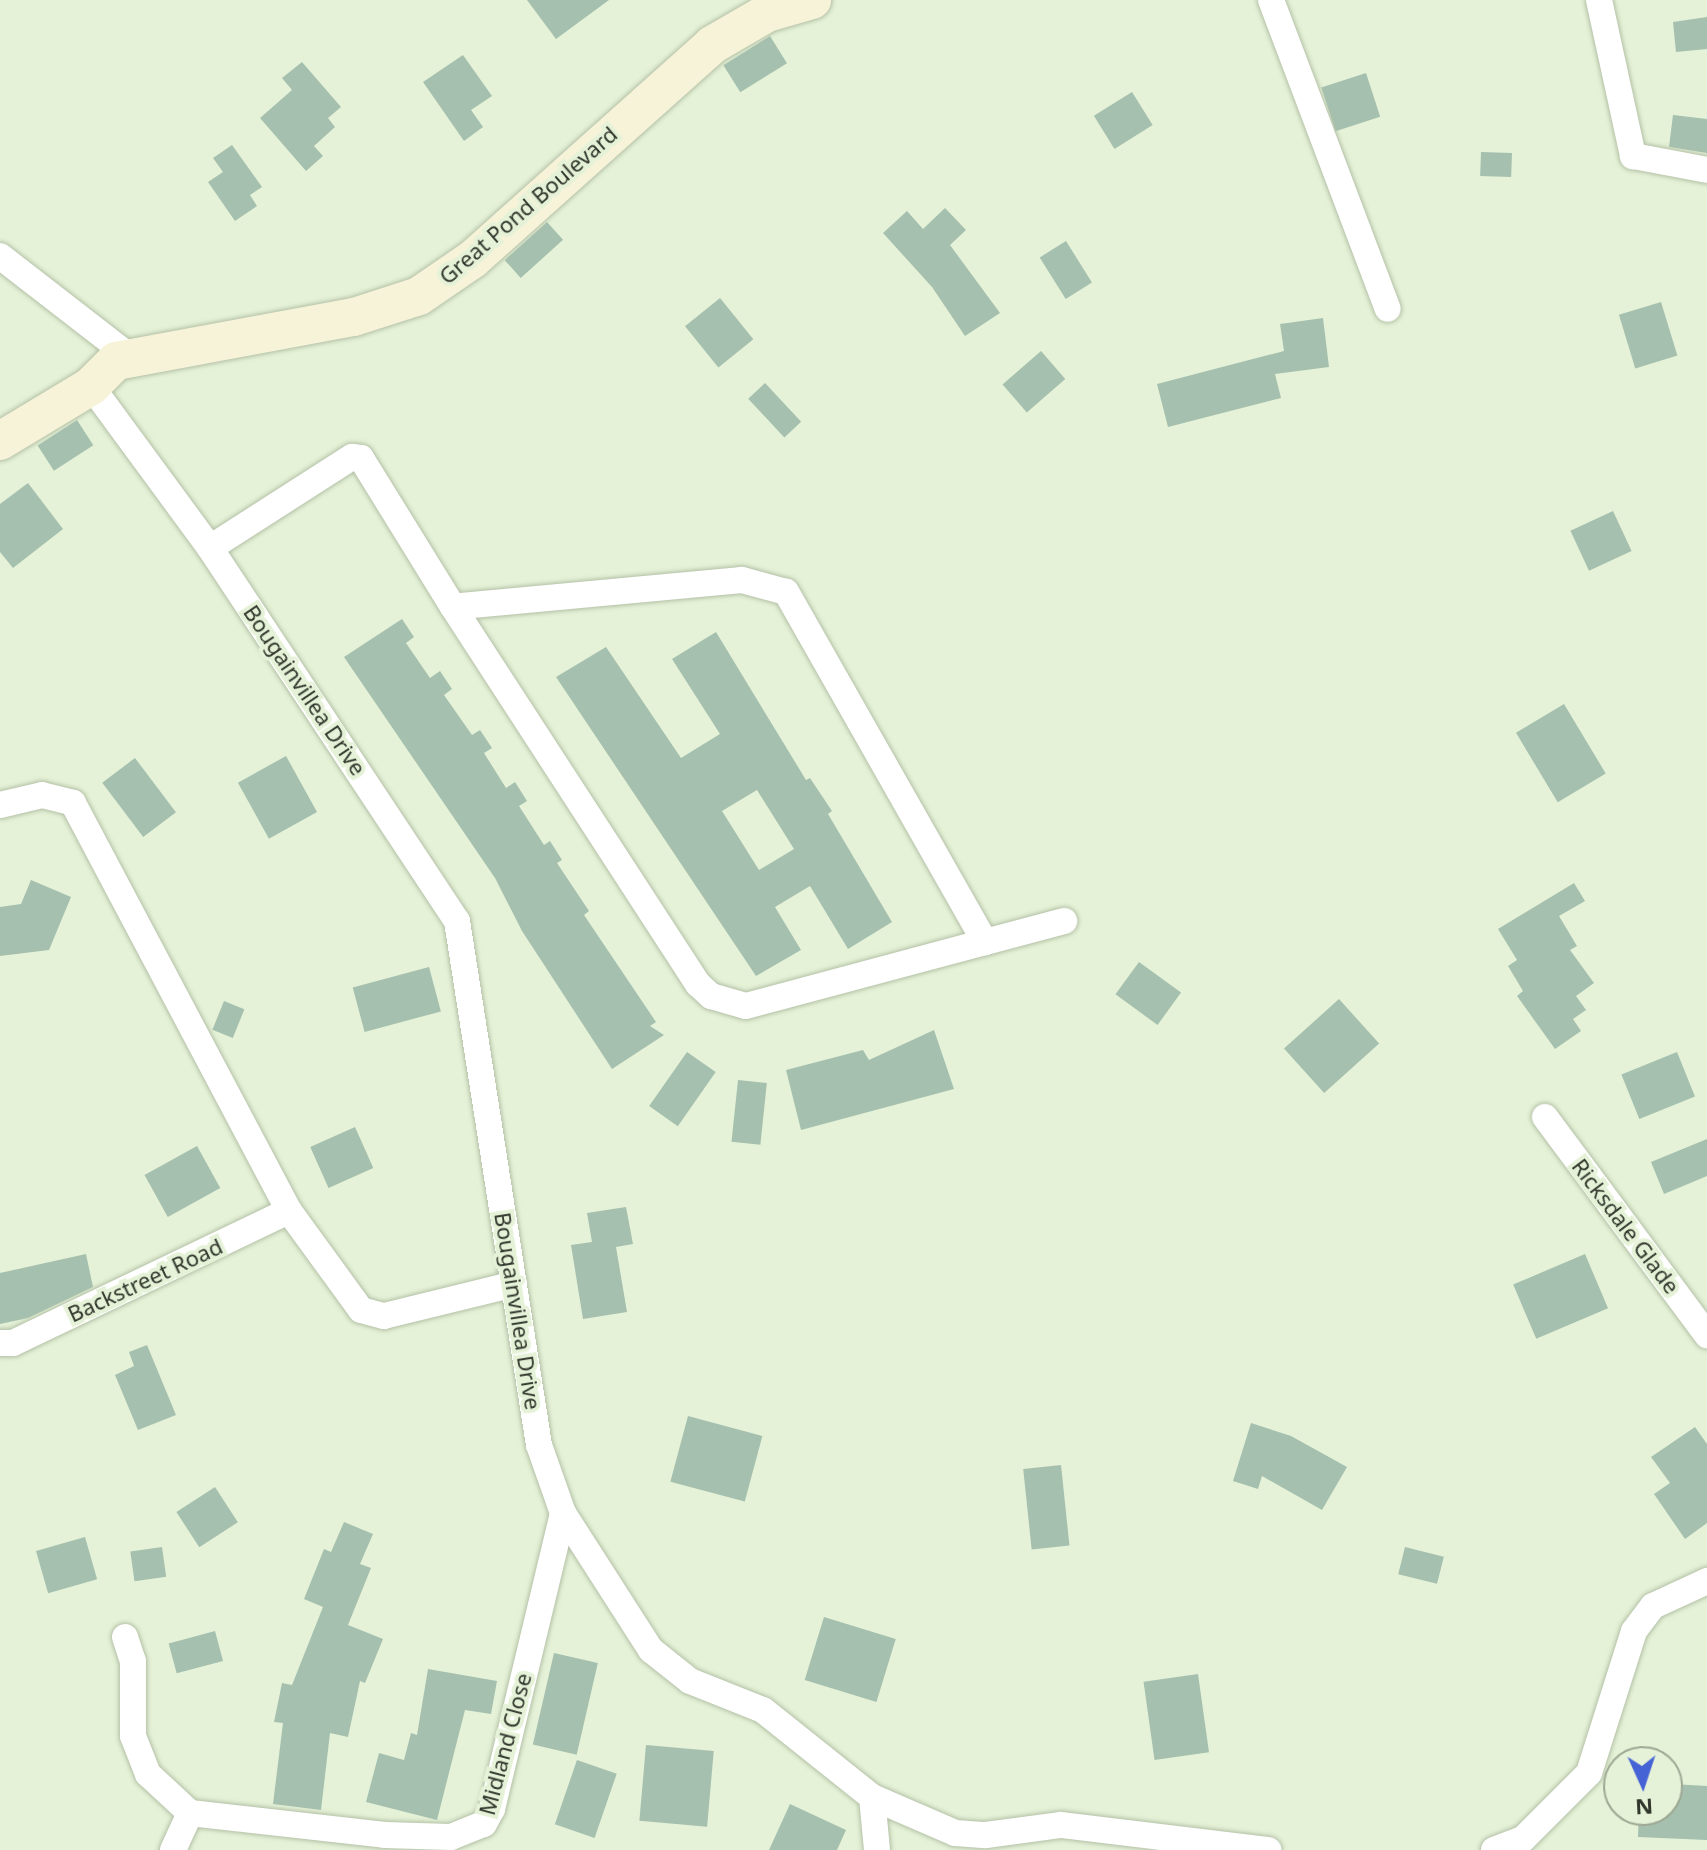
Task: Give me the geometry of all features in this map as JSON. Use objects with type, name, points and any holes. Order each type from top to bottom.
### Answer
[{"type":"street","name":"Great Pond Boulevard","points":[[0,441],[91,386],[116,361],[354,317],[419,296],[473,259],[702,53],[767,13],[812,0]]},
{"type":"street","points":[[1271,0],[1388,309]]},
{"type":"street","points":[[1599,0],[1633,156],[1707,170]]},
{"type":"street","points":[[0,256],[130,357]]},
{"type":"street","name":"Bougainvillea Drive","points":[[91,386],[210,548],[457,921],[539,1445],[563,1513],[651,1650],[690,1681],[763,1710],[872,1797],[955,1833],[986,1835],[1061,1825],[1198,1846],[1268,1850]]},
{"type":"street","points":[[210,548],[352,457],[361,458],[453,607],[698,984],[711,996],[746,1006],[1064,921]]},
{"type":"street","points":[[453,607],[742,580],[786,592],[985,942]]},
{"type":"street","points":[[0,805],[42,795],[73,803],[289,1211],[361,1310],[384,1316],[514,1284]]},
{"type":"street","name":"Ricksdale Glade","points":[[1545,1117],[1707,1335]]},
{"type":"street","name":"Backstreet Road","points":[[0,1343],[13,1343],[289,1211]]},
{"type":"street","name":"Midland Close","points":[[190,1813],[383,1842],[468,1833],[484,1824],[492,1809],[563,1513]]},
{"type":"street","points":[[1494,1850],[1523,1839],[1589,1773],[1634,1631],[1653,1606],[1707,1581]]},
{"type":"street","points":[[125,1637],[133,1661],[133,1736],[148,1774],[190,1813],[173,1850]]},
{"type":"street","points":[[872,1797],[877,1850]]},
{"type":"building","points":[[527,0],[609,0],[556,39]]},
{"type":"building","points":[[1707,17],[1707,49],[1676,52],[1673,22]]},
{"type":"building","points":[[770,36],[787,63],[740,92],[723,65]]},
{"type":"building","points":[[463,55],[492,96],[471,110],[483,127],[464,141],[423,82]]},
{"type":"building","points":[[302,62],[341,107],[328,118],[335,127],[314,146],[323,156],[306,171],[260,118],[292,90],[282,78]]},
{"type":"building","points":[[1366,73],[1380,117],[1336,131],[1321,88]]},
{"type":"building","points":[[1132,92],[1153,125],[1115,149],[1094,116]]},
{"type":"building","points":[[1673,115],[1707,119],[1707,153],[1669,147]]},
{"type":"building","points":[[232,145],[262,187],[250,195],[257,206],[235,221],[208,182],[223,172],[213,158]]},
{"type":"building","points":[[1481,152],[1512,153],[1511,177],[1480,176]]},
{"type":"building","points":[[945,208],[966,230],[950,245],[1000,313],[965,336],[932,287],[883,233],[907,211],[923,229]]},
{"type":"building","points":[[547,222],[563,240],[521,278],[505,260]]},
{"type":"building","points":[[1066,241],[1092,283],[1066,299],[1040,257]]},
{"type":"building","points":[[720,298],[753,339],[718,368],[685,326]]},
{"type":"building","points":[[1661,302],[1677,356],[1635,368],[1619,315]]},
{"type":"building","points":[[1323,318],[1329,367],[1275,374],[1281,398],[1168,427],[1157,384],[1284,351],[1280,324]]},
{"type":"building","points":[[1041,351],[1065,379],[1027,412],[1003,384]]},
{"type":"building","points":[[765,383],[801,422],[784,437],[748,399]]},
{"type":"building","points":[[77,420],[93,445],[54,471],[38,446]]},
{"type":"building","points":[[28,483],[63,529],[13,568],[0,552],[0,504]]},
{"type":"building","points":[[1613,511],[1632,551],[1589,571],[1570,531]]},
{"type":"building","points":[[402,619],[414,637],[406,643],[430,678],[440,671],[452,689],[444,695],[472,735],[480,730],[492,748],[484,753],[506,788],[515,782],[527,801],[519,806],[544,845],[550,841],[562,860],[557,863],[589,911],[584,915],[656,1022],[650,1026],[664,1035],[612,1069],[522,931],[495,878],[344,657]]},
{"type":"building","points":[[716,632],[806,780],[810,778],[832,811],[828,814],[892,922],[848,949],[810,886],[775,907],[801,950],[756,976],[556,677],[606,647],[681,758],[720,734],[672,659]],"holes":[[[757,790],[794,849],[759,870],[722,811]]]},
{"type":"building","points":[[1564,704],[1606,773],[1558,802],[1516,733]]},
{"type":"building","points":[[286,756],[317,812],[269,839],[238,783]]},
{"type":"building","points":[[135,758],[176,812],[143,837],[102,783]]},
{"type":"building","points":[[31,880],[71,897],[49,950],[0,956],[0,907],[21,904]]},
{"type":"building","points":[[1574,883],[1585,901],[1559,916],[1577,946],[1570,950],[1594,983],[1576,996],[1586,1010],[1573,1019],[1581,1031],[1555,1049],[1517,996],[1523,991],[1508,966],[1517,960],[1498,929]]},
{"type":"building","points":[[1139,962],[1181,993],[1158,1025],[1115,994]]},
{"type":"building","points":[[429,967],[441,1011],[365,1032],[353,987]]},
{"type":"building","points":[[1339,999],[1379,1044],[1324,1093],[1284,1049]]},
{"type":"building","points":[[224,1001],[244,1009],[233,1038],[212,1030]]},
{"type":"building","points":[[934,1030],[954,1089],[801,1130],[786,1070],[863,1050],[869,1060]]},
{"type":"building","points":[[687,1052],[716,1072],[678,1126],[649,1106]]},
{"type":"building","points":[[1677,1052],[1695,1097],[1639,1119],[1621,1074]]},
{"type":"building","points":[[738,1080],[767,1083],[760,1145],[732,1142]]},
{"type":"building","points":[[355,1127],[373,1168],[329,1188],[310,1147]]},
{"type":"building","points":[[1707,1139],[1707,1176],[1664,1194],[1651,1162]]},
{"type":"building","points":[[197,1146],[220,1188],[168,1217],[145,1175]]},
{"type":"building","points":[[626,1207],[633,1244],[616,1247],[627,1312],[583,1319],[571,1245],[592,1242],[587,1213]]},
{"type":"building","points":[[86,1254],[93,1287],[28,1318],[0,1324],[0,1273]]},
{"type":"building","points":[[1585,1254],[1608,1308],[1536,1339],[1513,1284]]},
{"type":"building","points":[[147,1345],[176,1415],[138,1430],[115,1375],[134,1366],[129,1352]]},
{"type":"building","points":[[688,1416],[762,1436],[745,1502],[670,1482]]},
{"type":"building","points":[[1251,1423],[1291,1436],[1347,1467],[1322,1510],[1262,1476],[1258,1489],[1233,1481]]},
{"type":"building","points":[[1695,1427],[1707,1444],[1707,1523],[1685,1539],[1654,1494],[1670,1483],[1651,1457]]},
{"type":"building","points":[[1061,1465],[1069,1546],[1032,1550],[1023,1469]]},
{"type":"building","points":[[215,1487],[238,1522],[199,1547],[176,1512]]},
{"type":"building","points":[[344,1522],[373,1534],[360,1564],[371,1568],[348,1625],[383,1639],[365,1683],[360,1681],[348,1737],[330,1733],[321,1810],[273,1804],[283,1723],[274,1722],[282,1683],[292,1685],[323,1607],[304,1599],[324,1549],[331,1552]]},
{"type":"building","points":[[85,1537],[97,1579],[48,1593],[36,1551]]},
{"type":"building","points":[[162,1547],[166,1577],[134,1581],[130,1551]]},
{"type":"building","points":[[1405,1547],[1444,1557],[1437,1584],[1398,1574]]},
{"type":"building","points":[[824,1617],[896,1639],[876,1702],[805,1680]]},
{"type":"building","points":[[215,1631],[223,1661],[177,1673],[169,1643]]},
{"type":"building","points":[[554,1653],[598,1663],[577,1755],[533,1745]]},
{"type":"building","points":[[428,1669],[497,1681],[491,1714],[465,1710],[437,1820],[366,1802],[379,1753],[404,1760],[411,1733],[417,1735]]},
{"type":"building","points":[[1198,1674],[1209,1752],[1155,1760],[1144,1682]]},
{"type":"building","points":[[646,1745],[714,1751],[707,1827],[639,1821]]},
{"type":"building","points":[[577,1760],[617,1774],[595,1838],[555,1824]]},
{"type":"building","points":[[1683,1785],[1707,1786],[1707,1840],[1638,1837],[1638,1826],[1683,1826]]},
{"type":"building","points":[[790,1804],[846,1830],[837,1850],[769,1850]]}]
